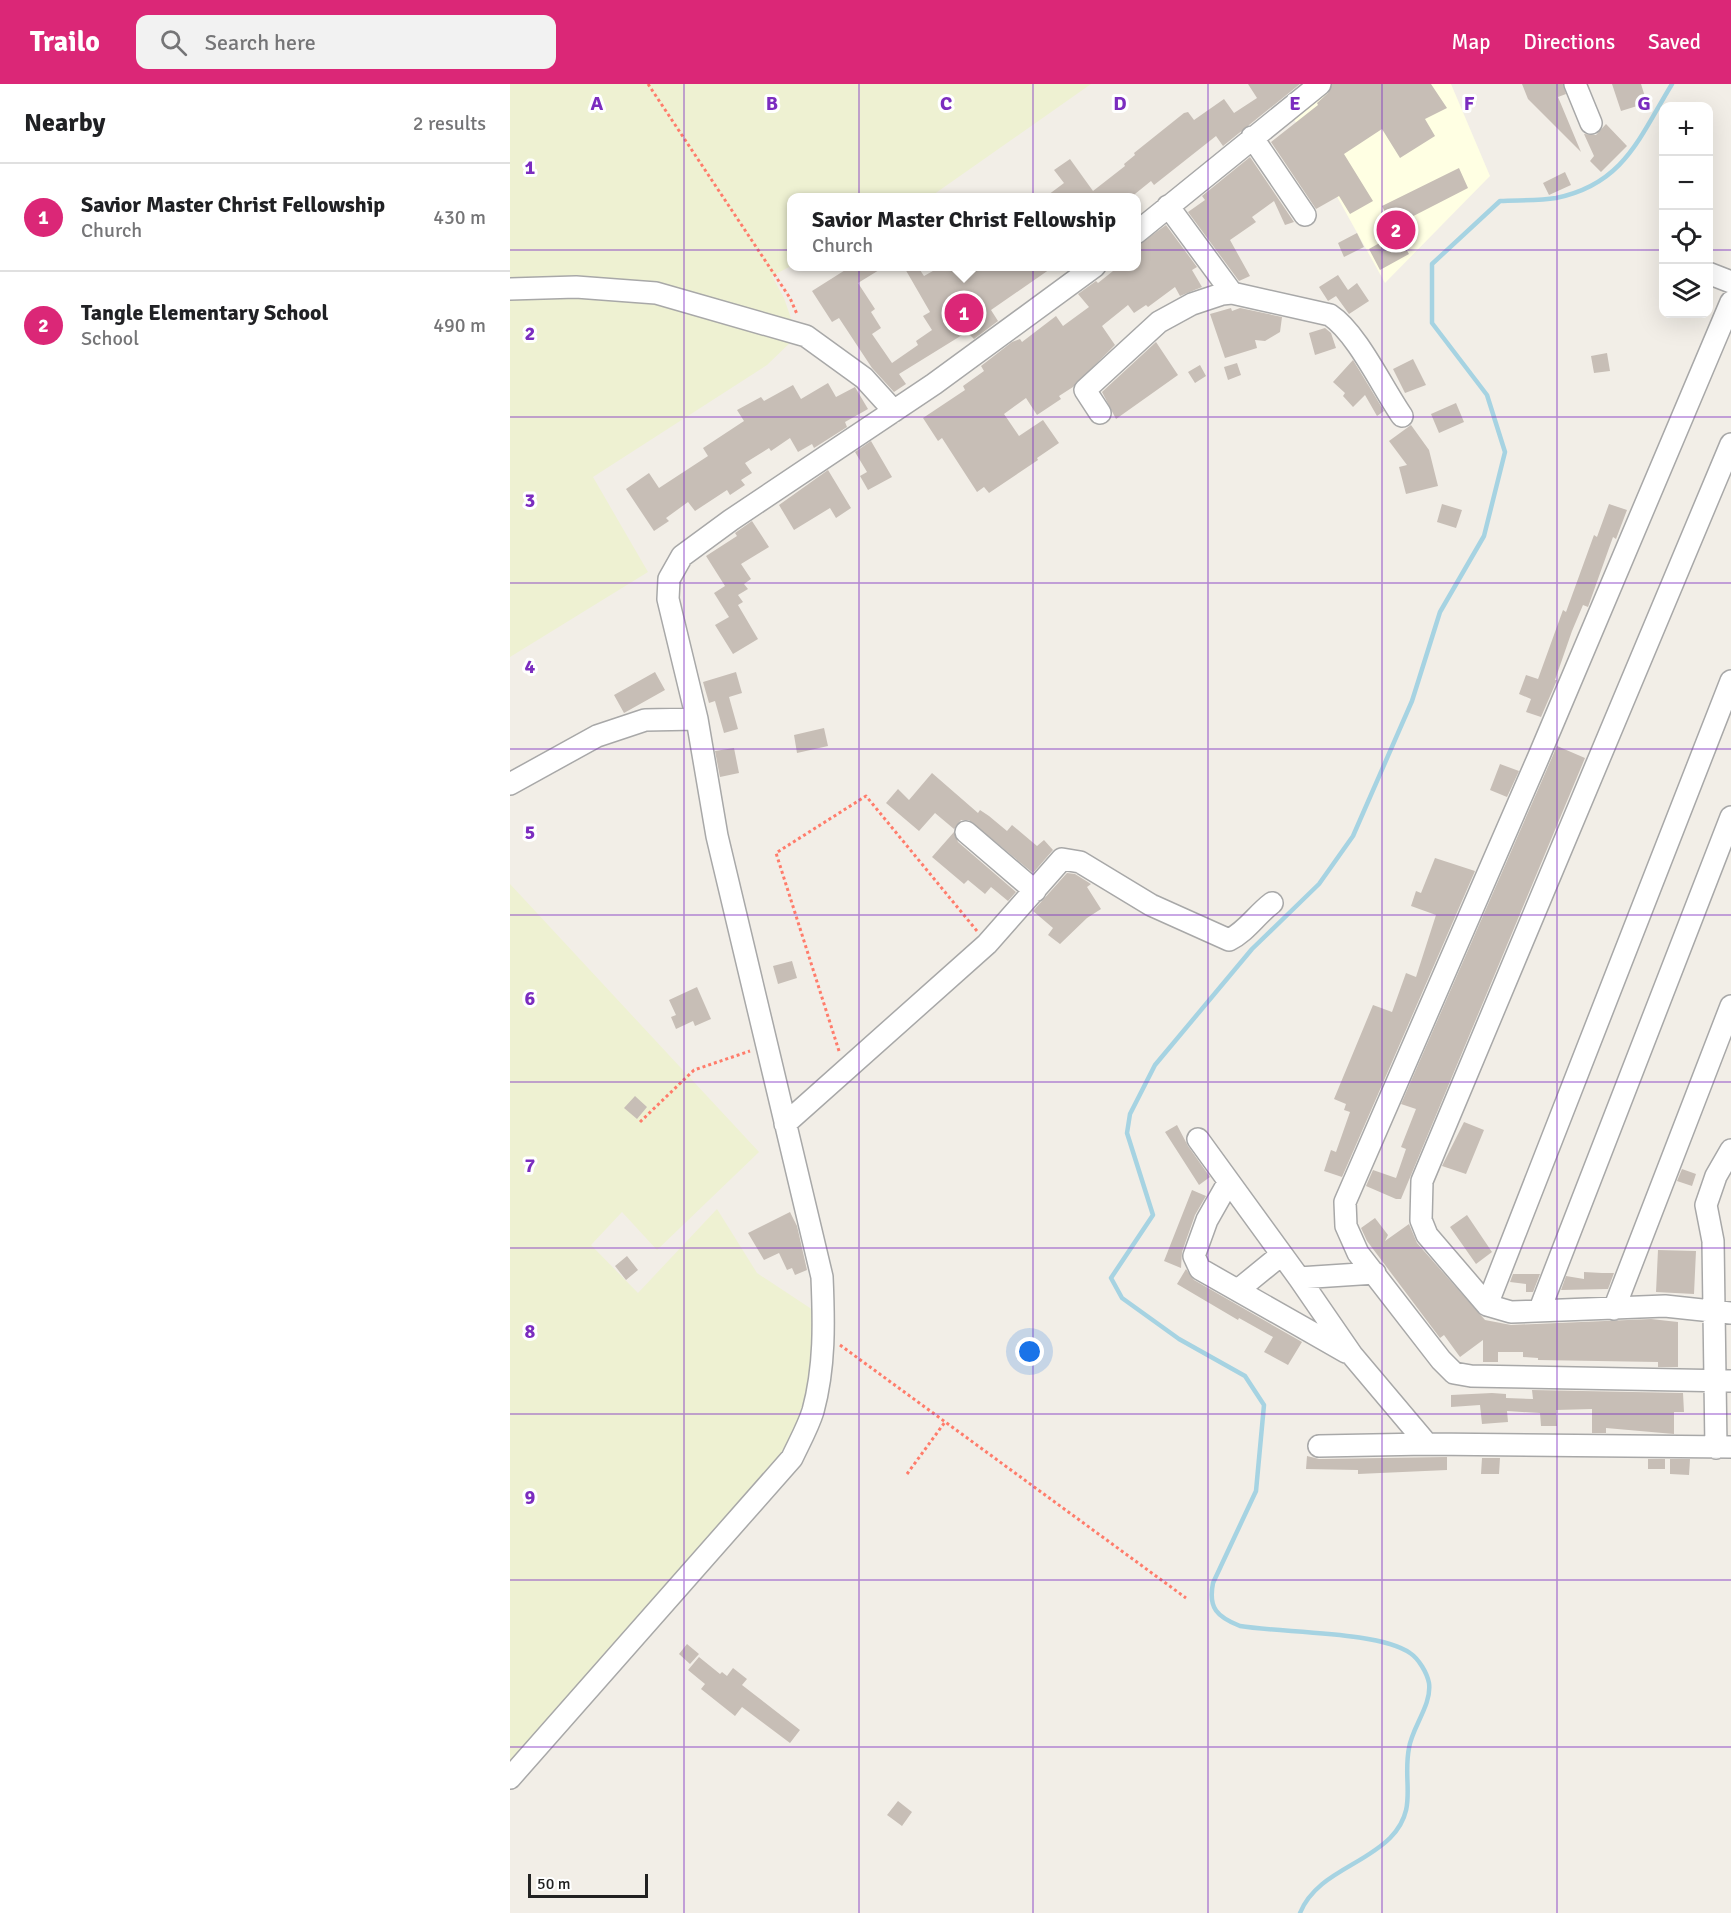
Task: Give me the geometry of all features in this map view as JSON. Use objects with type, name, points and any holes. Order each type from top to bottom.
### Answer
[{"type":"street","points":[[1141,230],[1252,136],[1320,84]]},
{"type":"street","points":[[1575,84],[1591,123]]},
{"type":"street","points":[[1252,136],[1305,214]]},
{"type":"street","points":[[1168,206],[1232,293]]},
{"type":"street","points":[[510,1778],[792,1458],[812,1413],[821,1373],[824,1333],[822,1277],[717,836],[697,719],[668,599],[673,568],[682,556],[731,520],[894,411],[1089,271]]},
{"type":"street","points":[[1713,275],[1731,282]]},
{"type":"street","points":[[510,289],[576,287],[656,293],[806,336],[864,378],[894,411]]},
{"type":"street","points":[[1100,413],[1085,390],[1128,348],[1159,322],[1192,304],[1232,293],[1330,315],[1340,322],[1352,334],[1402,416]]},
{"type":"street","points":[[1723,1381],[1471,1376],[1454,1373],[1441,1360],[1359,1253],[1346,1226],[1345,1202],[1539,756],[1731,302]]},
{"type":"street","points":[[1723,1313],[1665,1306],[1614,1310],[1540,1309],[1511,1312],[1487,1305],[1427,1235],[1421,1220],[1422,1181],[1731,444]]},
{"type":"street","points":[[1487,1305],[1731,681]]},
{"type":"street","points":[[510,784],[597,736],[645,720],[697,719]]},
{"type":"street","points":[[1540,1309],[1731,817]]},
{"type":"street","points":[[966,832],[1035,891]]},
{"type":"street","points":[[784,1124],[987,944],[1062,858],[1080,862],[1150,905],[1228,940],[1244,933],[1257,915],[1272,903]]},
{"type":"street","points":[[1614,1310],[1731,1006]]},
{"type":"street","points":[[1198,1139],[1352,1355],[1427,1444]]},
{"type":"street","points":[[1319,1446],[1427,1444],[1724,1448],[1722,1241],[1706,1205],[1724,1175],[1731,1150]]},
{"type":"street","points":[[1228,1183],[1207,1220],[1194,1256],[1200,1269],[1352,1355]]},
{"type":"street","points":[[1238,1290],[1247,1280],[1281,1255]]},
{"type":"street","points":[[1299,1278],[1375,1274]]},
{"type":"path","points":[[648,84],[790,298],[806,336]]},
{"type":"path","points":[[845,1071],[776,853],[866,796],[987,944]]},
{"type":"path","points":[[640,1122],[694,1070],[766,1046]]},
{"type":"path","points":[[824,1333],[1186,1598]]},
{"type":"path","points":[[907,1474],[945,1422]]},
{"type":"shaded area","points":[[510,84],[1091,84],[936,193],[787,193],[787,268],[772,276],[784,298],[797,336],[767,365],[593,477],[648,572],[510,657]]},
{"type":"shaded area","points":[[1331,84],[1451,84],[1490,176],[1385,283],[1290,112]]},
{"type":"shaded area","points":[[510,884],[759,1152],[657,1250],[622,1212],[591,1245],[638,1293],[717,1209],[757,1273],[816,1312],[809,1399],[784,1458],[510,1767]]},
{"type":"building","points":[[1248,84],[1300,84],[1223,146],[1216,136],[1154,185],[1151,181],[1136,193],[1051,193],[1064,183],[1054,170],[1070,159],[1093,191],[1125,166],[1124,164],[1135,155],[1134,153],[1184,113],[1188,112],[1194,120],[1224,99],[1234,113],[1257,98]]},
{"type":"building","points":[[1332,84],[1431,84],[1447,108],[1425,119],[1435,136],[1400,158],[1382,129],[1344,154],[1373,201],[1350,214],[1339,196],[1316,209],[1271,142],[1318,105],[1317,103],[1328,93]]},
{"type":"building","points":[[1522,84],[1563,84],[1566,94],[1558,97],[1581,152],[1528,99]]},
{"type":"building","points":[[1612,84],[1641,84],[1647,103],[1621,111]]},
{"type":"building","points":[[1606,124],[1627,146],[1601,172],[1590,161],[1594,156],[1584,134],[1596,135]]},
{"type":"building","points":[[1250,157],[1294,222],[1285,225],[1274,201],[1252,217],[1256,222],[1230,240],[1250,276],[1239,281],[1188,212],[1205,200],[1202,196]]},
{"type":"building","points":[[1459,168],[1468,188],[1392,227],[1382,206]]},
{"type":"building","points":[[1565,172],[1571,185],[1549,195],[1543,183]]},
{"type":"building","points":[[1166,225],[1197,267],[1192,270],[1202,287],[1180,296],[1175,287],[1148,307],[1146,305],[1134,313],[1128,305],[1102,326],[1115,345],[1073,387],[1059,396],[1061,399],[1037,415],[1026,398],[1004,414],[1019,436],[1043,420],[1059,443],[989,493],[984,487],[977,492],[942,438],[938,441],[923,418],[965,390],[963,386],[984,371],[981,366],[1012,342],[1020,339],[1022,342],[1056,316],[1063,326],[1089,307],[1078,294],[1096,281],[1098,283],[1113,271],[1141,271],[1141,243]]},
{"type":"building","points":[[1357,233],[1364,247],[1344,257],[1338,243]]},
{"type":"building","points":[[1397,233],[1409,254],[1380,270],[1369,249]]},
{"type":"building","points":[[844,271],[878,271],[858,283],[875,309],[871,312],[881,328],[872,334],[892,363],[918,345],[916,341],[932,330],[923,316],[930,312],[906,271],[921,271],[924,276],[933,271],[1047,271],[991,310],[998,321],[974,339],[967,332],[899,374],[906,384],[894,392],[872,368],[839,318],[832,322],[812,291]]},
{"type":"building","points":[[1338,275],[1348,290],[1357,283],[1369,301],[1349,314],[1336,296],[1328,301],[1319,287]]},
{"type":"building","points":[[1231,308],[1232,311],[1240,308],[1282,317],[1280,332],[1265,341],[1255,340],[1257,348],[1225,358],[1210,314]]},
{"type":"building","points":[[1325,328],[1331,333],[1336,348],[1315,355],[1309,333]]},
{"type":"building","points":[[1156,342],[1178,375],[1116,419],[1102,392]]},
{"type":"building","points":[[1607,353],[1610,371],[1594,373],[1591,356]]},
{"type":"building","points":[[1413,359],[1426,385],[1405,393],[1393,369]]},
{"type":"building","points":[[1353,360],[1384,411],[1377,416],[1365,395],[1353,407],[1343,396],[1345,393],[1333,382]]},
{"type":"building","points":[[1237,363],[1241,375],[1228,380],[1224,367]]},
{"type":"building","points":[[1200,365],[1206,376],[1195,383],[1188,372]]},
{"type":"building","points":[[828,383],[836,397],[855,387],[868,409],[845,422],[847,427],[814,448],[812,444],[798,452],[790,438],[771,451],[769,448],[745,463],[752,473],[741,480],[745,485],[730,495],[727,490],[695,511],[688,502],[666,518],[669,521],[654,531],[626,489],[649,473],[659,488],[708,456],[703,448],[744,421],[737,410],[761,397],[764,401],[793,385],[801,399]]},
{"type":"building","points":[[1456,403],[1464,422],[1439,433],[1431,414]]},
{"type":"building","points":[[1411,425],[1429,450],[1438,486],[1406,494],[1399,467],[1407,465],[1389,441]]},
{"type":"building","points":[[871,441],[892,477],[868,490],[860,476],[867,472],[855,452]]},
{"type":"building","points":[[828,470],[851,508],[836,518],[830,508],[794,530],[779,505]]},
{"type":"building","points":[[1442,504],[1462,510],[1456,528],[1437,522]]},
{"type":"building","points":[[1609,504],[1627,510],[1616,539],[1613,537],[1588,607],[1583,605],[1572,631],[1555,680],[1557,680],[1541,717],[1526,712],[1531,699],[1519,694],[1526,675],[1538,679],[1563,610],[1566,612],[1594,535],[1597,537]]},
{"type":"building","points":[[752,521],[769,547],[741,564],[751,579],[744,584],[748,589],[738,595],[743,602],[738,605],[758,639],[733,654],[715,625],[729,617],[714,593],[725,586],[706,556],[737,536],[735,533]]},
{"type":"building","points":[[655,672],[665,690],[624,713],[614,695]]},
{"type":"building","points":[[736,672],[742,693],[729,697],[738,729],[724,733],[715,701],[709,703],[703,682]]},
{"type":"building","points":[[824,728],[828,746],[797,753],[794,735]]},
{"type":"building","points":[[1557,746],[1585,758],[1401,1199],[1396,1199],[1366,1186],[1373,1170],[1396,1178],[1406,1149],[1401,1147],[1416,1109],[1401,1104]]},
{"type":"building","points":[[734,748],[739,773],[720,777],[715,751]]},
{"type":"building","points":[[1500,764],[1519,771],[1507,797],[1490,790]]},
{"type":"building","points":[[932,773],[978,813],[980,810],[1007,831],[1012,825],[1037,846],[1044,840],[1053,850],[1033,873],[969,820],[961,820],[954,829],[935,813],[919,831],[886,803],[898,789],[909,800]]},
{"type":"building","points":[[954,832],[958,842],[1016,892],[1008,901],[991,887],[985,894],[968,880],[964,884],[932,857]]},
{"type":"building","points":[[1435,858],[1475,871],[1342,1177],[1324,1171],[1331,1150],[1336,1152],[1350,1112],[1344,1110],[1346,1104],[1334,1099],[1373,1005],[1392,1012],[1406,973],[1416,977],[1436,915],[1411,906],[1416,891],[1421,893]]},
{"type":"building","points":[[1067,873],[1075,874],[1091,884],[1087,887],[1101,909],[1087,918],[1060,944],[1048,935],[1053,928],[1033,911]]},
{"type":"building","points":[[792,961],[797,978],[778,984],[773,966]]},
{"type":"building","points":[[697,987],[711,1019],[695,1026],[693,1021],[676,1029],[671,1017],[676,1015],[669,1000]]},
{"type":"building","points":[[635,1096],[647,1107],[637,1119],[624,1108]]},
{"type":"building","points":[[1464,1122],[1484,1130],[1466,1174],[1442,1166]]},
{"type":"building","points":[[1177,1125],[1188,1146],[1210,1177],[1199,1185],[1165,1132]]},
{"type":"building","points":[[1682,1169],[1696,1174],[1692,1186],[1677,1181]]},
{"type":"building","points":[[1192,1190],[1206,1196],[1195,1215],[1182,1252],[1181,1268],[1164,1261]]},
{"type":"building","points":[[790,1212],[797,1226],[807,1270],[795,1275],[792,1268],[787,1270],[779,1253],[764,1260],[748,1233]]},
{"type":"building","points":[[1467,1215],[1492,1252],[1476,1264],[1450,1227]]},
{"type":"building","points":[[1375,1218],[1388,1235],[1385,1241],[1409,1224],[1417,1243],[1485,1320],[1511,1325],[1651,1319],[1678,1322],[1678,1367],[1658,1367],[1658,1362],[1538,1360],[1538,1358],[1523,1357],[1523,1352],[1498,1352],[1498,1362],[1483,1362],[1483,1340],[1460,1357],[1444,1335],[1440,1338],[1367,1241],[1361,1228]]},
{"type":"building","points":[[1658,1250],[1696,1251],[1694,1294],[1656,1292]]},
{"type":"building","points":[[627,1256],[638,1270],[626,1280],[615,1266]]},
{"type":"building","points":[[1186,1269],[1194,1280],[1302,1342],[1288,1365],[1264,1352],[1273,1337],[1239,1318],[1238,1320],[1177,1284]]},
{"type":"building","points":[[1584,1272],[1614,1273],[1608,1289],[1561,1290],[1566,1276],[1584,1279]]},
{"type":"building","points":[[1513,1274],[1540,1274],[1533,1292],[1526,1292],[1526,1284],[1510,1282]]},
{"type":"building","points":[[1532,1390],[1683,1393],[1684,1412],[1674,1412],[1674,1434],[1606,1428],[1606,1433],[1592,1433],[1592,1409],[1556,1410],[1557,1426],[1541,1426],[1540,1413],[1507,1411],[1508,1422],[1482,1424],[1480,1405],[1451,1407],[1451,1395],[1492,1393],[1506,1394],[1506,1398],[1533,1399]]},
{"type":"building","points":[[1307,1456],[1319,1459],[1447,1457],[1447,1470],[1358,1474],[1358,1470],[1306,1469]]},
{"type":"building","points":[[1482,1458],[1500,1458],[1499,1474],[1481,1474]]},
{"type":"building","points":[[1648,1459],[1665,1459],[1665,1469],[1648,1469]]},
{"type":"building","points":[[1670,1459],[1690,1459],[1689,1475],[1670,1474]]},
{"type":"building","points":[[687,1644],[699,1654],[690,1664],[679,1654]]},
{"type":"building","points":[[699,1657],[720,1674],[722,1672],[727,1676],[733,1668],[747,1679],[742,1685],[800,1730],[790,1743],[742,1707],[735,1716],[701,1689],[705,1684],[688,1670]]},
{"type":"building","points":[[898,1801],[912,1812],[902,1826],[887,1815]]},
{"type":"waterway","points":[[1300,1913],[1307,1900],[1317,1889],[1340,1871],[1379,1848],[1399,1827],[1407,1806],[1409,1748],[1428,1699],[1429,1683],[1416,1659],[1396,1646],[1354,1637],[1240,1626],[1225,1619],[1213,1605],[1213,1583],[1256,1491],[1264,1405],[1245,1376],[1179,1339],[1122,1298],[1111,1278],[1153,1215],[1127,1133],[1130,1114],[1155,1065],[1252,949],[1319,884],[1353,836],[1412,701],[1440,612],[1484,536],[1505,452],[1487,395],[1432,323],[1432,264],[1500,201],[1556,198],[1598,182],[1627,156],[1672,84]]},
{"type":"place","name":"Tangle Elementary School","points":[[1396,230]]},
{"type":"place","name":"Savior Master Christ Fellowship","points":[[964,313]]}]
